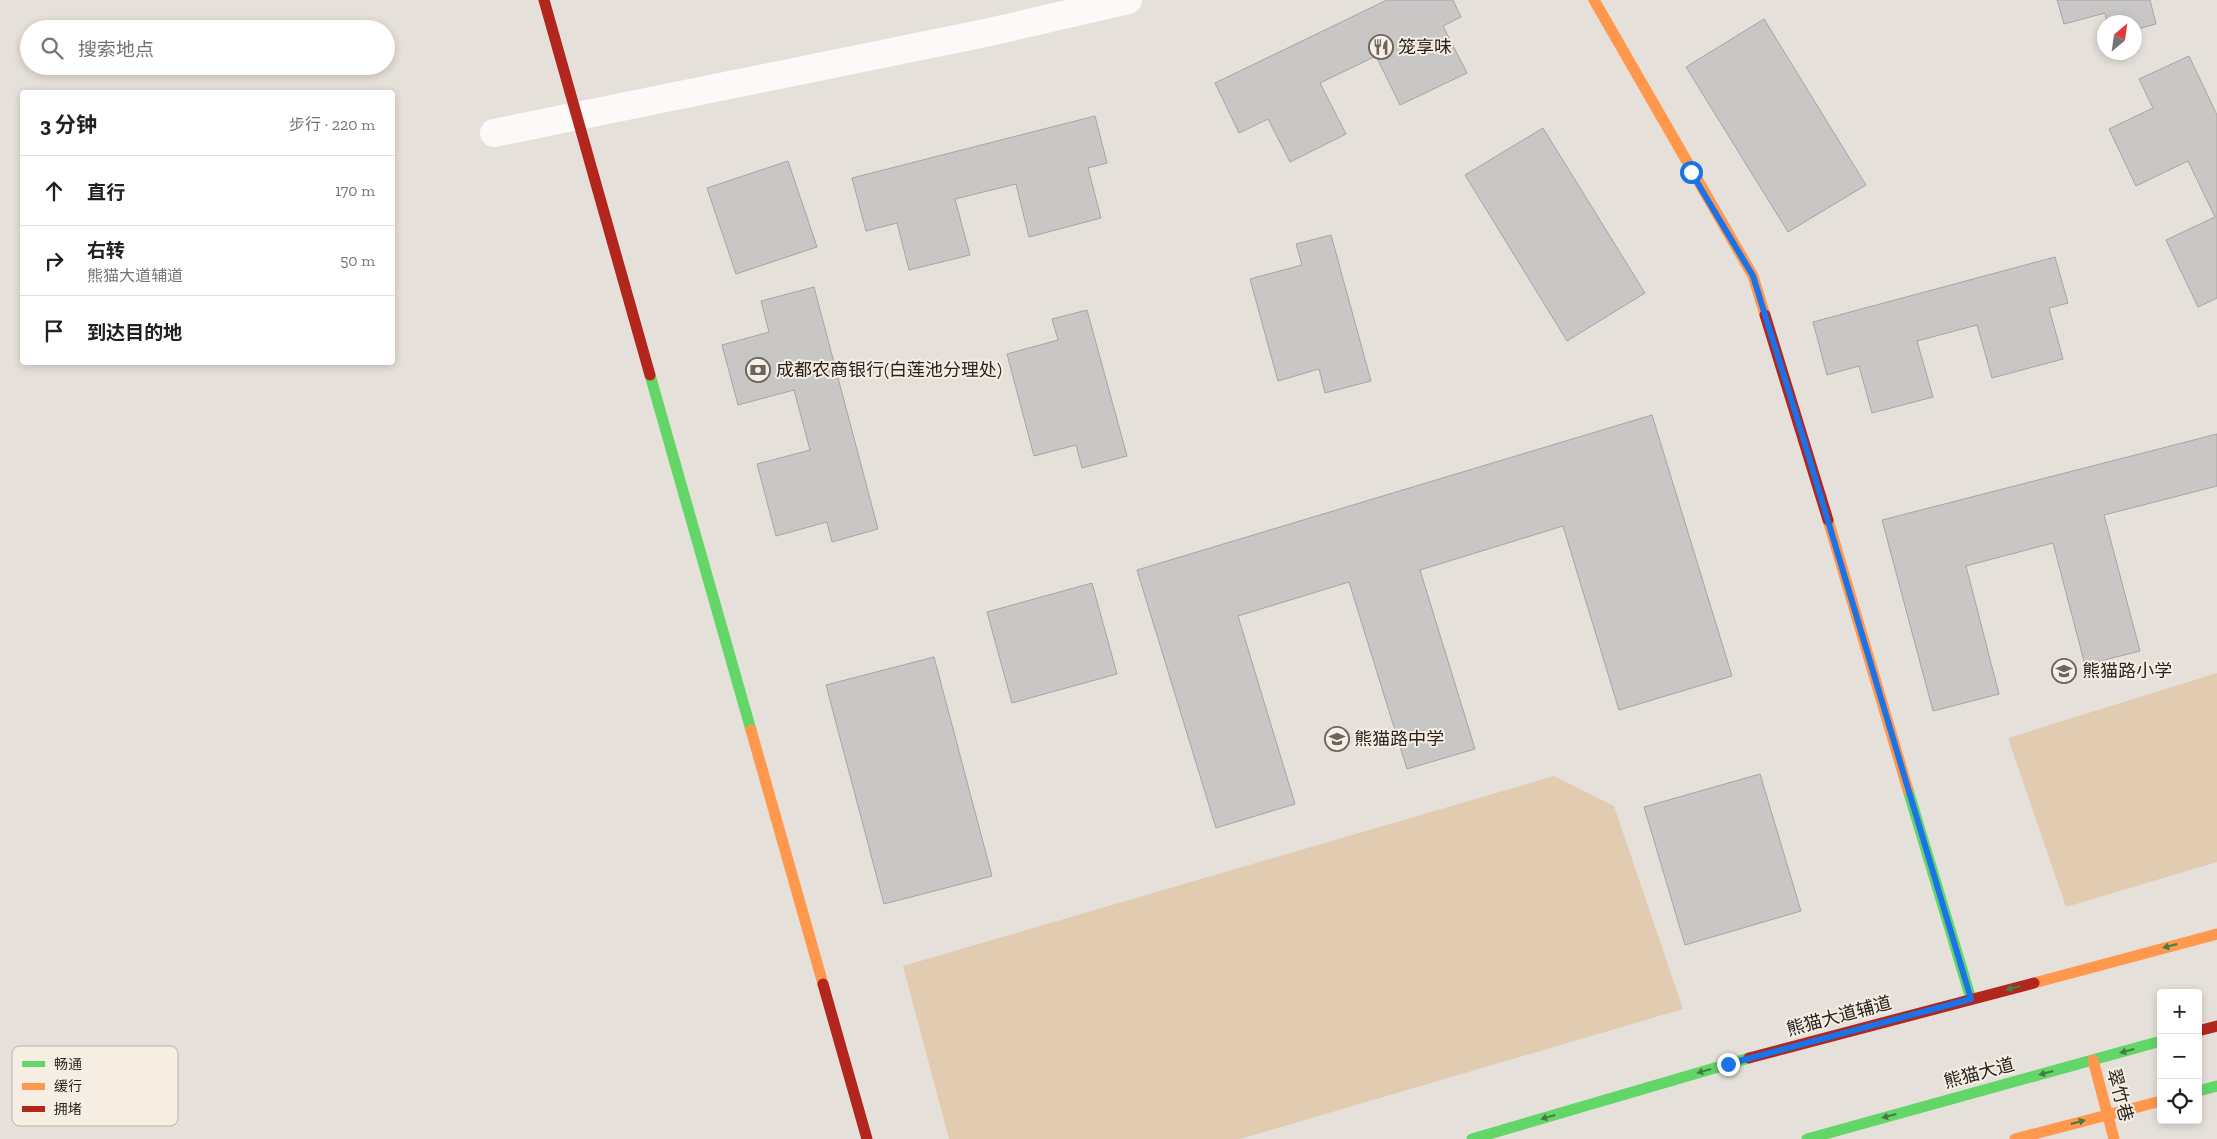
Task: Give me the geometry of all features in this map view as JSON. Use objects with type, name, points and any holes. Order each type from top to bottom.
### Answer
[{"type":"street","points":[[544,0],[867,1139]]},
{"type":"street","points":[[494,133],[990,32],[1128,0]]},
{"type":"street","points":[[1594,0],[1753,276],[1971,999]]},
{"type":"street","name":"熊猫大道辅道","points":[[1472,1139],[1728,1064],[2217,934]]},
{"type":"street","points":[[2202,1030],[2217,1026]]},
{"type":"street","name":"熊猫大道","points":[[1807,1139],[2157,1042]]},
{"type":"street","name":"翠竹巷","points":[[2092,1060],[2114,1139]]},
{"type":"street","points":[[2202,1090],[2217,1086]]},
{"type":"street","points":[[2015,1139],[2157,1102]]},
{"type":"shaded area","points":[[2217,673],[2217,862],[2066,907],[2008,738]]},
{"type":"shaded area","points":[[1554,776],[1614,806],[1683,1009],[1240,1139],[949,1139],[903,966]]},
{"type":"building","points":[[1387,0],[1453,0],[1461,17],[1443,26],[1467,73],[1400,105],[1376,56],[1320,83],[1346,134],[1290,162],[1268,119],[1239,133],[1215,83]]},
{"type":"building","points":[[2057,0],[2150,0],[2156,24],[2142,28],[2142,15],[2105,15],[2105,13],[2064,24]]},
{"type":"building","points":[[1764,19],[1866,185],[1788,232],[1686,67]]},
{"type":"building","points":[[2189,56],[2217,115],[2217,298],[2198,307],[2166,240],[2215,217],[2188,161],[2136,186],[2109,129],[2153,108],[2139,79]]},
{"type":"building","points":[[1095,116],[1107,163],[1088,168],[1101,218],[1029,237],[1016,184],[955,199],[970,255],[909,270],[897,223],[866,231],[852,178]]},
{"type":"building","points":[[1543,128],[1645,293],[1567,341],[1465,175]]},
{"type":"building","points":[[788,161],[817,247],[736,274],[707,188]]},
{"type":"building","points":[[1331,235],[1371,381],[1325,393],[1319,369],[1278,381],[1250,279],[1302,265],[1296,244]]},
{"type":"building","points":[[2055,257],[2068,303],[2049,308],[2063,359],[1992,378],[1977,325],[1917,341],[1933,397],[1872,413],[1859,366],[1827,375],[1813,322]]},
{"type":"building","points":[[814,287],[878,529],[832,542],[827,522],[776,536],[757,464],[810,450],[794,390],[738,405],[722,345],[769,332],[761,301]]},
{"type":"building","points":[[1087,310],[1127,456],[1082,468],[1076,445],[1034,456],[1007,354],[1058,340],[1052,319]]},
{"type":"building","points":[[1652,415],[1732,676],[1619,710],[1563,526],[1420,570],[1475,749],[1407,769],[1349,582],[1238,616],[1295,804],[1216,828],[1137,570]]},
{"type":"building","points":[[2217,434],[2217,486],[2104,515],[2140,651],[2085,665],[2053,543],[1966,566],[1999,694],[1933,711],[1882,520]]},
{"type":"building","points":[[1092,583],[1117,674],[1012,703],[987,612]]},
{"type":"building","points":[[934,657],[992,876],[884,904],[826,685]]},
{"type":"building","points":[[1760,774],[1801,911],[1685,945],[1644,807]]},
{"type":"traffic: fast","points":[[650,375],[751,730]]},
{"type":"traffic: fast","points":[[1908,790],[1971,999]]},
{"type":"traffic: fast","points":[[1807,1139],[2157,1042]]},
{"type":"traffic: fast","points":[[1472,1139],[1749,1058]]},
{"type":"traffic: fast","points":[[2202,1090],[2217,1086]]},
{"type":"traffic: slow","points":[[1594,0],[1753,276],[1765,315]]},
{"type":"traffic: slow","points":[[1828,520],[1908,790]]},
{"type":"traffic: slow","points":[[751,730],[823,984]]},
{"type":"traffic: slow","points":[[2034,983],[2217,934]]},
{"type":"traffic: slow","points":[[2093,1060],[2114,1139]]},
{"type":"traffic: slow","points":[[2015,1139],[2157,1102]]},
{"type":"traffic: jam","points":[[544,0],[650,375]]},
{"type":"traffic: jam","points":[[1765,315],[1828,520]]},
{"type":"traffic: jam","points":[[1749,1058],[2034,983]]},
{"type":"traffic: jam","points":[[823,984],[867,1139]]},
{"type":"traffic: jam","points":[[2202,1030],[2217,1026]]},
{"type":"place","name":"笼享味","points":[[1381,47]]},
{"type":"place","name":"成都农商银行(白莲池分理处)","points":[[758,370]]},
{"type":"place","name":"熊猫路小学","points":[[2064,671]]},
{"type":"place","name":"熊猫路中学","points":[[1337,739]]},
{"type":"route","points":[[1691,172],[1753,276],[1971,999],[1728,1064]]}]
